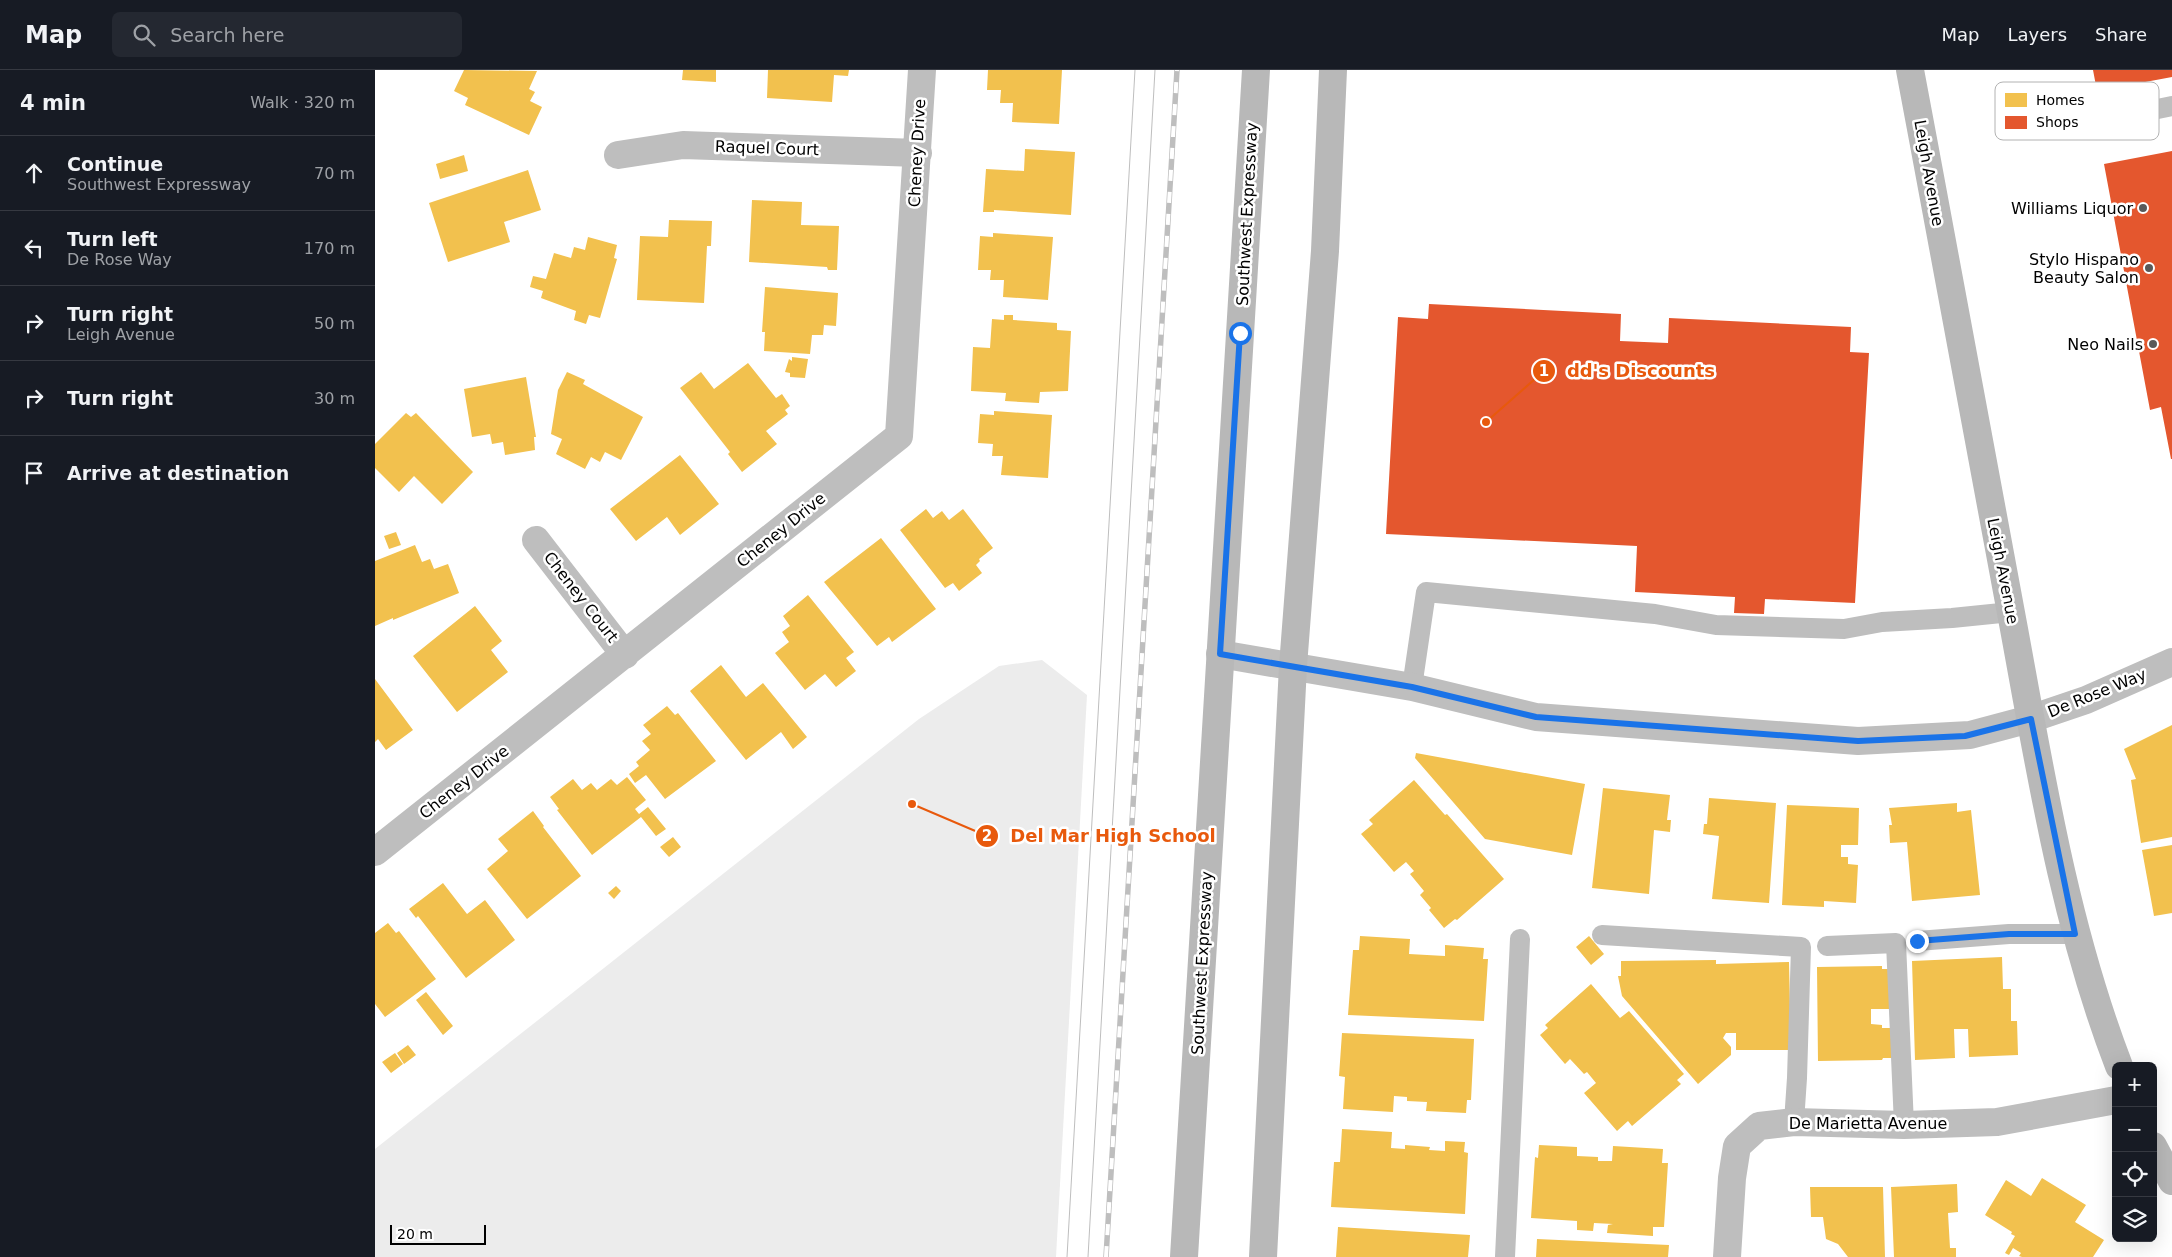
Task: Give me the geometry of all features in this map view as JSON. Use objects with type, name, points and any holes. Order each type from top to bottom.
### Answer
[{"type":"main road","name":"Southwest Expressway","points":[[1184,1257],[1256,70]]},
{"type":"main road","points":[[1263,1257],[1293,666],[1325,251],[1333,70]]},
{"type":"main road","name":"Leigh Avenue","points":[[1910,70],[2031,719],[2075,934],[2099,1015],[2117,1062]]},
{"type":"main road","points":[[2156,1152],[2172,1181]]},
{"type":"street","name":"Cheney Drive","points":[[375,852],[899,436],[922,70]]},
{"type":"street","name":"Raquel Court","points":[[618,155],[683,145],[917,153]]},
{"type":"street","name":"Cheney Court","points":[[536,540],[625,655]]},
{"type":"street","name":"De Rose Way","points":[[1220,654],[1412,687],[1536,717],[1858,741],[1965,736],[2031,719],[2086,700],[2172,662]]},
{"type":"street","name":"De Marietta Avenue","points":[[1727,1257],[1732,1178],[1737,1146],[1759,1126],[1794,1122],[1905,1124],[1997,1122],[2112,1101]]},
{"type":"lane","points":[[2159,109],[2172,106]]},
{"type":"lane","points":[[1412,687],[1426,592],[1655,614],[1716,625],[1845,629],[1882,622],[2011,612]]},
{"type":"lane","points":[[1917,941],[2009,934],[2075,934]]},
{"type":"lane","points":[[1602,935],[1801,947],[1794,1122]]},
{"type":"lane","points":[[1505,1257],[1520,939]]},
{"type":"lane","points":[[1827,946],[1896,943],[1905,1124]]},
{"type":"shaded area","points":[[1042,660],[1087,695],[1056,1257],[375,1257],[375,1149],[919,719],[999,666]]},
{"type":"building: Homes","points":[[464,70],[537,71],[529,89],[535,92],[530,101],[542,107],[529,135],[465,105],[468,98],[454,91]]},
{"type":"building: Homes","points":[[683,70],[716,70],[716,82],[682,80]]},
{"type":"building: Homes","points":[[768,70],[849,70],[848,76],[834,75],[832,102],[767,98]]},
{"type":"building: Homes","points":[[988,70],[1062,70],[1059,124],[1012,122],[1013,103],[1000,103],[1001,90],[987,90]]},
{"type":"building: Homes","points":[[1025,149],[1075,152],[1071,215],[994,210],[994,212],[983,212],[986,169],[1024,171]]},
{"type":"building: Homes","points":[[464,155],[468,171],[440,179],[436,164]]},
{"type":"building: Homes","points":[[528,170],[541,210],[504,222],[510,242],[448,262],[429,203]]},
{"type":"building: Homes","points":[[752,200],[802,202],[801,225],[839,226],[837,270],[828,270],[827,267],[749,262]]},
{"type":"building: Homes","points":[[669,220],[712,221],[711,246],[707,246],[704,303],[637,300],[640,236],[668,237]]},
{"type":"building: Homes","points":[[993,233],[1053,237],[1048,300],[1003,297],[1004,280],[990,280],[991,270],[978,270],[980,236],[993,237]]},
{"type":"building: Homes","points":[[588,237],[617,245],[614,258],[617,259],[600,318],[589,315],[586,324],[574,320],[576,311],[541,298],[543,291],[530,287],[533,276],[546,279],[554,253],[571,258],[574,247],[585,250]]},
{"type":"building: Homes","points":[[765,287],[838,293],[836,326],[824,325],[823,335],[812,335],[810,354],[764,351],[765,332],[762,332]]},
{"type":"building: Homes","points":[[1004,315],[1013,315],[1013,320],[1057,323],[1057,330],[1071,331],[1068,391],[1040,392],[1039,403],[1005,401],[1006,393],[971,391],[973,347],[990,348],[992,319],[1004,320]]},
{"type":"building: Homes","points":[[792,357],[808,359],[805,378],[790,377],[790,373],[785,372],[789,359],[792,361]]},
{"type":"building: Homes","points":[[748,363],[776,398],[782,394],[790,406],[785,410],[788,414],[766,431],[777,444],[742,472],[728,454],[730,452],[680,388],[701,372],[714,389]]},
{"type":"building: Homes","points":[[567,372],[585,380],[583,384],[643,417],[621,460],[605,452],[600,462],[591,457],[585,469],[556,454],[562,439],[551,434],[558,390]]},
{"type":"building: Homes","points":[[526,377],[536,437],[534,437],[535,450],[505,455],[503,442],[492,444],[490,434],[472,437],[464,389]]},
{"type":"building: Homes","points":[[994,411],[1052,415],[1048,478],[1001,475],[1003,456],[992,456],[993,444],[978,443],[980,414],[994,415]]},
{"type":"building: Homes","points":[[406,413],[411,417],[416,413],[473,472],[442,504],[414,476],[399,492],[375,468],[375,444]]},
{"type":"building: Homes","points":[[680,455],[719,504],[680,535],[667,517],[636,541],[610,509]]},
{"type":"building: Homes","points":[[926,509],[933,518],[942,511],[949,520],[963,509],[993,548],[979,559],[980,561],[976,565],[982,573],[959,591],[953,583],[945,588],[900,530]]},
{"type":"building: Homes","points":[[396,532],[401,545],[389,549],[384,536]]},
{"type":"building: Homes","points":[[881,538],[936,609],[892,642],[889,637],[877,646],[824,582]]},
{"type":"building: Homes","points":[[415,545],[422,562],[430,559],[434,569],[448,564],[459,593],[375,626],[375,561]]},
{"type":"building: Homes","points":[[808,595],[854,652],[846,658],[856,671],[836,687],[825,674],[805,690],[775,653],[789,642],[782,632],[790,626],[783,616]]},
{"type":"building: Homes","points":[[475,606],[502,641],[491,650],[508,672],[457,712],[413,656]]},
{"type":"building: Homes","points":[[721,665],[746,697],[763,683],[807,737],[793,749],[781,732],[746,760],[690,691]]},
{"type":"building: Homes","points":[[375,679],[413,730],[386,750],[378,739],[375,742]]},
{"type":"building: Homes","points":[[667,706],[675,715],[678,713],[716,761],[665,799],[646,775],[635,783],[629,774],[639,766],[636,762],[650,750],[642,741],[651,734],[643,725]]},
{"type":"building: Homes","points":[[2172,725],[2172,837],[2141,843],[2131,780],[2136,779],[2124,749]]},
{"type":"building: Homes","points":[[1416,753],[1585,784],[1572,855],[1485,839],[1415,758]]},
{"type":"building: Homes","points":[[627,777],[646,800],[635,809],[639,814],[648,807],[666,829],[656,836],[641,817],[592,855],[557,810],[559,809],[550,797],[573,779],[582,790],[591,783],[597,790],[611,779],[617,785]]},
{"type":"building: Homes","points":[[1414,780],[1445,815],[1447,814],[1504,879],[1457,920],[1455,919],[1444,928],[1429,910],[1431,908],[1420,895],[1424,891],[1410,874],[1414,871],[1406,862],[1394,872],[1361,834],[1373,824],[1369,820]]},
{"type":"building: Homes","points":[[1603,788],[1670,795],[1667,820],[1671,820],[1670,832],[1654,830],[1649,894],[1592,888]]},
{"type":"building: Homes","points":[[1709,798],[1776,803],[1769,903],[1712,899],[1719,836],[1703,834],[1704,824],[1707,824]]},
{"type":"building: Homes","points":[[1957,803],[1957,812],[1971,810],[1980,895],[1912,901],[1907,842],[1890,843],[1889,825],[1892,825],[1889,808]]},
{"type":"building: Homes","points":[[1787,805],[1859,808],[1858,845],[1841,845],[1841,857],[1848,857],[1848,864],[1858,865],[1856,903],[1824,901],[1824,907],[1782,905]]},
{"type":"building: Homes","points":[[533,811],[581,876],[527,919],[487,869],[508,851],[498,839]]},
{"type":"building: Homes","points":[[673,837],[681,847],[669,857],[660,847]]},
{"type":"building: Homes","points":[[2172,845],[2172,913],[2154,916],[2142,850]]},
{"type":"building: Homes","points":[[443,883],[467,914],[485,900],[515,940],[466,978],[418,916],[416,918],[409,909]]},
{"type":"building: Homes","points":[[616,886],[621,891],[614,899],[608,893]]},
{"type":"building: Homes","points":[[388,923],[396,933],[399,931],[436,979],[385,1017],[375,1004],[375,933]]},
{"type":"building: Homes","points":[[1360,936],[1410,939],[1409,954],[1445,956],[1445,945],[1484,948],[1483,959],[1488,959],[1484,1021],[1348,1015],[1353,950],[1359,950]]},
{"type":"building: Homes","points":[[1589,936],[1604,954],[1591,965],[1576,947]]},
{"type":"building: Homes","points":[[2002,957],[2003,989],[2011,989],[2011,1021],[2017,1021],[2018,1055],[1969,1057],[1968,1029],[1954,1029],[1955,1058],[1915,1060],[1912,961]]},
{"type":"building: Homes","points":[[1716,960],[1716,964],[1789,962],[1791,1050],[1736,1050],[1736,1033],[1726,1033],[1723,1038],[1731,1047],[1731,1055],[1698,1084],[1622,996],[1618,976],[1621,976],[1621,961]]},
{"type":"building: Homes","points":[[1882,966],[1882,969],[1891,969],[1891,1009],[1871,1009],[1871,1024],[1882,1025],[1882,1028],[1891,1028],[1891,1058],[1883,1058],[1882,1060],[1818,1061],[1817,967]]},
{"type":"building: Homes","points":[[1591,984],[1620,1018],[1629,1011],[1684,1074],[1677,1080],[1681,1084],[1632,1126],[1628,1121],[1617,1131],[1584,1093],[1596,1083],[1587,1072],[1584,1074],[1570,1059],[1565,1064],[1540,1035],[1548,1028],[1545,1025]]},
{"type":"building: Homes","points":[[426,992],[453,1026],[443,1035],[416,1000]]},
{"type":"building: Homes","points":[[1342,1033],[1474,1039],[1471,1100],[1467,1100],[1466,1113],[1426,1111],[1427,1102],[1407,1101],[1407,1097],[1394,1096],[1393,1112],[1343,1109],[1345,1077],[1339,1076]]},
{"type":"building: Homes","points":[[408,1045],[416,1055],[404,1064],[397,1053]]},
{"type":"building: Homes","points":[[395,1053],[403,1064],[391,1073],[382,1062]]},
{"type":"building: Homes","points":[[1342,1129],[1392,1132],[1391,1148],[1405,1149],[1405,1145],[1430,1147],[1429,1150],[1445,1151],[1445,1141],[1465,1142],[1464,1152],[1468,1153],[1465,1214],[1331,1207],[1334,1162],[1340,1162]]},
{"type":"building: Homes","points":[[1539,1145],[1577,1147],[1577,1156],[1598,1157],[1598,1161],[1612,1161],[1613,1146],[1663,1149],[1662,1163],[1668,1163],[1664,1227],[1653,1227],[1653,1236],[1607,1233],[1608,1225],[1613,1224],[1594,1223],[1593,1231],[1577,1230],[1577,1221],[1531,1218],[1535,1157],[1538,1158]]},
{"type":"building: Homes","points":[[2042,1178],[2086,1205],[2075,1222],[2104,1240],[2093,1257],[2022,1257],[2019,1256],[2021,1253],[2013,1248],[2009,1255],[2005,1253],[2015,1236],[2011,1234],[2012,1232],[1985,1215],[2006,1180],[2031,1196]]},
{"type":"building: Homes","points":[[1957,1184],[1958,1212],[1948,1213],[1950,1248],[1956,1248],[1956,1257],[1894,1257],[1891,1187]]},
{"type":"building: Homes","points":[[1810,1187],[1883,1187],[1885,1257],[1848,1257],[1838,1244],[1826,1239],[1823,1217],[1811,1217]]},
{"type":"building: Homes","points":[[1338,1227],[1470,1235],[1468,1257],[1336,1257]]},
{"type":"building: Homes","points":[[1537,1239],[1669,1245],[1668,1257],[1536,1257]]},
{"type":"building: Shops","points":[[2093,70],[2172,70],[2172,77],[2145,82],[2095,82]]},
{"type":"building: Shops","points":[[2172,151],[2171,459],[2161,407],[2150,410],[2104,164]]},
{"type":"building: Shops","points":[[1429,304],[1621,314],[1620,341],[1668,343],[1669,318],[1851,327],[1850,352],[1869,353],[1855,603],[1765,599],[1764,614],[1734,613],[1735,597],[1635,592],[1637,546],[1386,534],[1398,317],[1428,319]]},
{"type":"tram line","points":[[1067,1257],[1135,70]]},
{"type":"tram line","points":[[1088,1257],[1155,70]]},
{"type":"railway","points":[[1106,1257],[1177,70]]},
{"type":"place","name":"Williams Liquor","points":[[2143,208]]},
{"type":"place","name":"Stylo Hispano Beauty Salon","points":[[2149,268]]},
{"type":"place","name":"Neo Nails","points":[[2153,344]]},
{"type":"place","name":"dd's Discounts","points":[[1486,422]]},
{"type":"place","name":"Del Mar High School","points":[[912,804]]},
{"type":"route","points":[[1240,333],[1220,654],[1412,687],[1536,717],[1858,741],[1965,736],[2031,719],[2075,934],[2009,934],[1917,941]]}]
